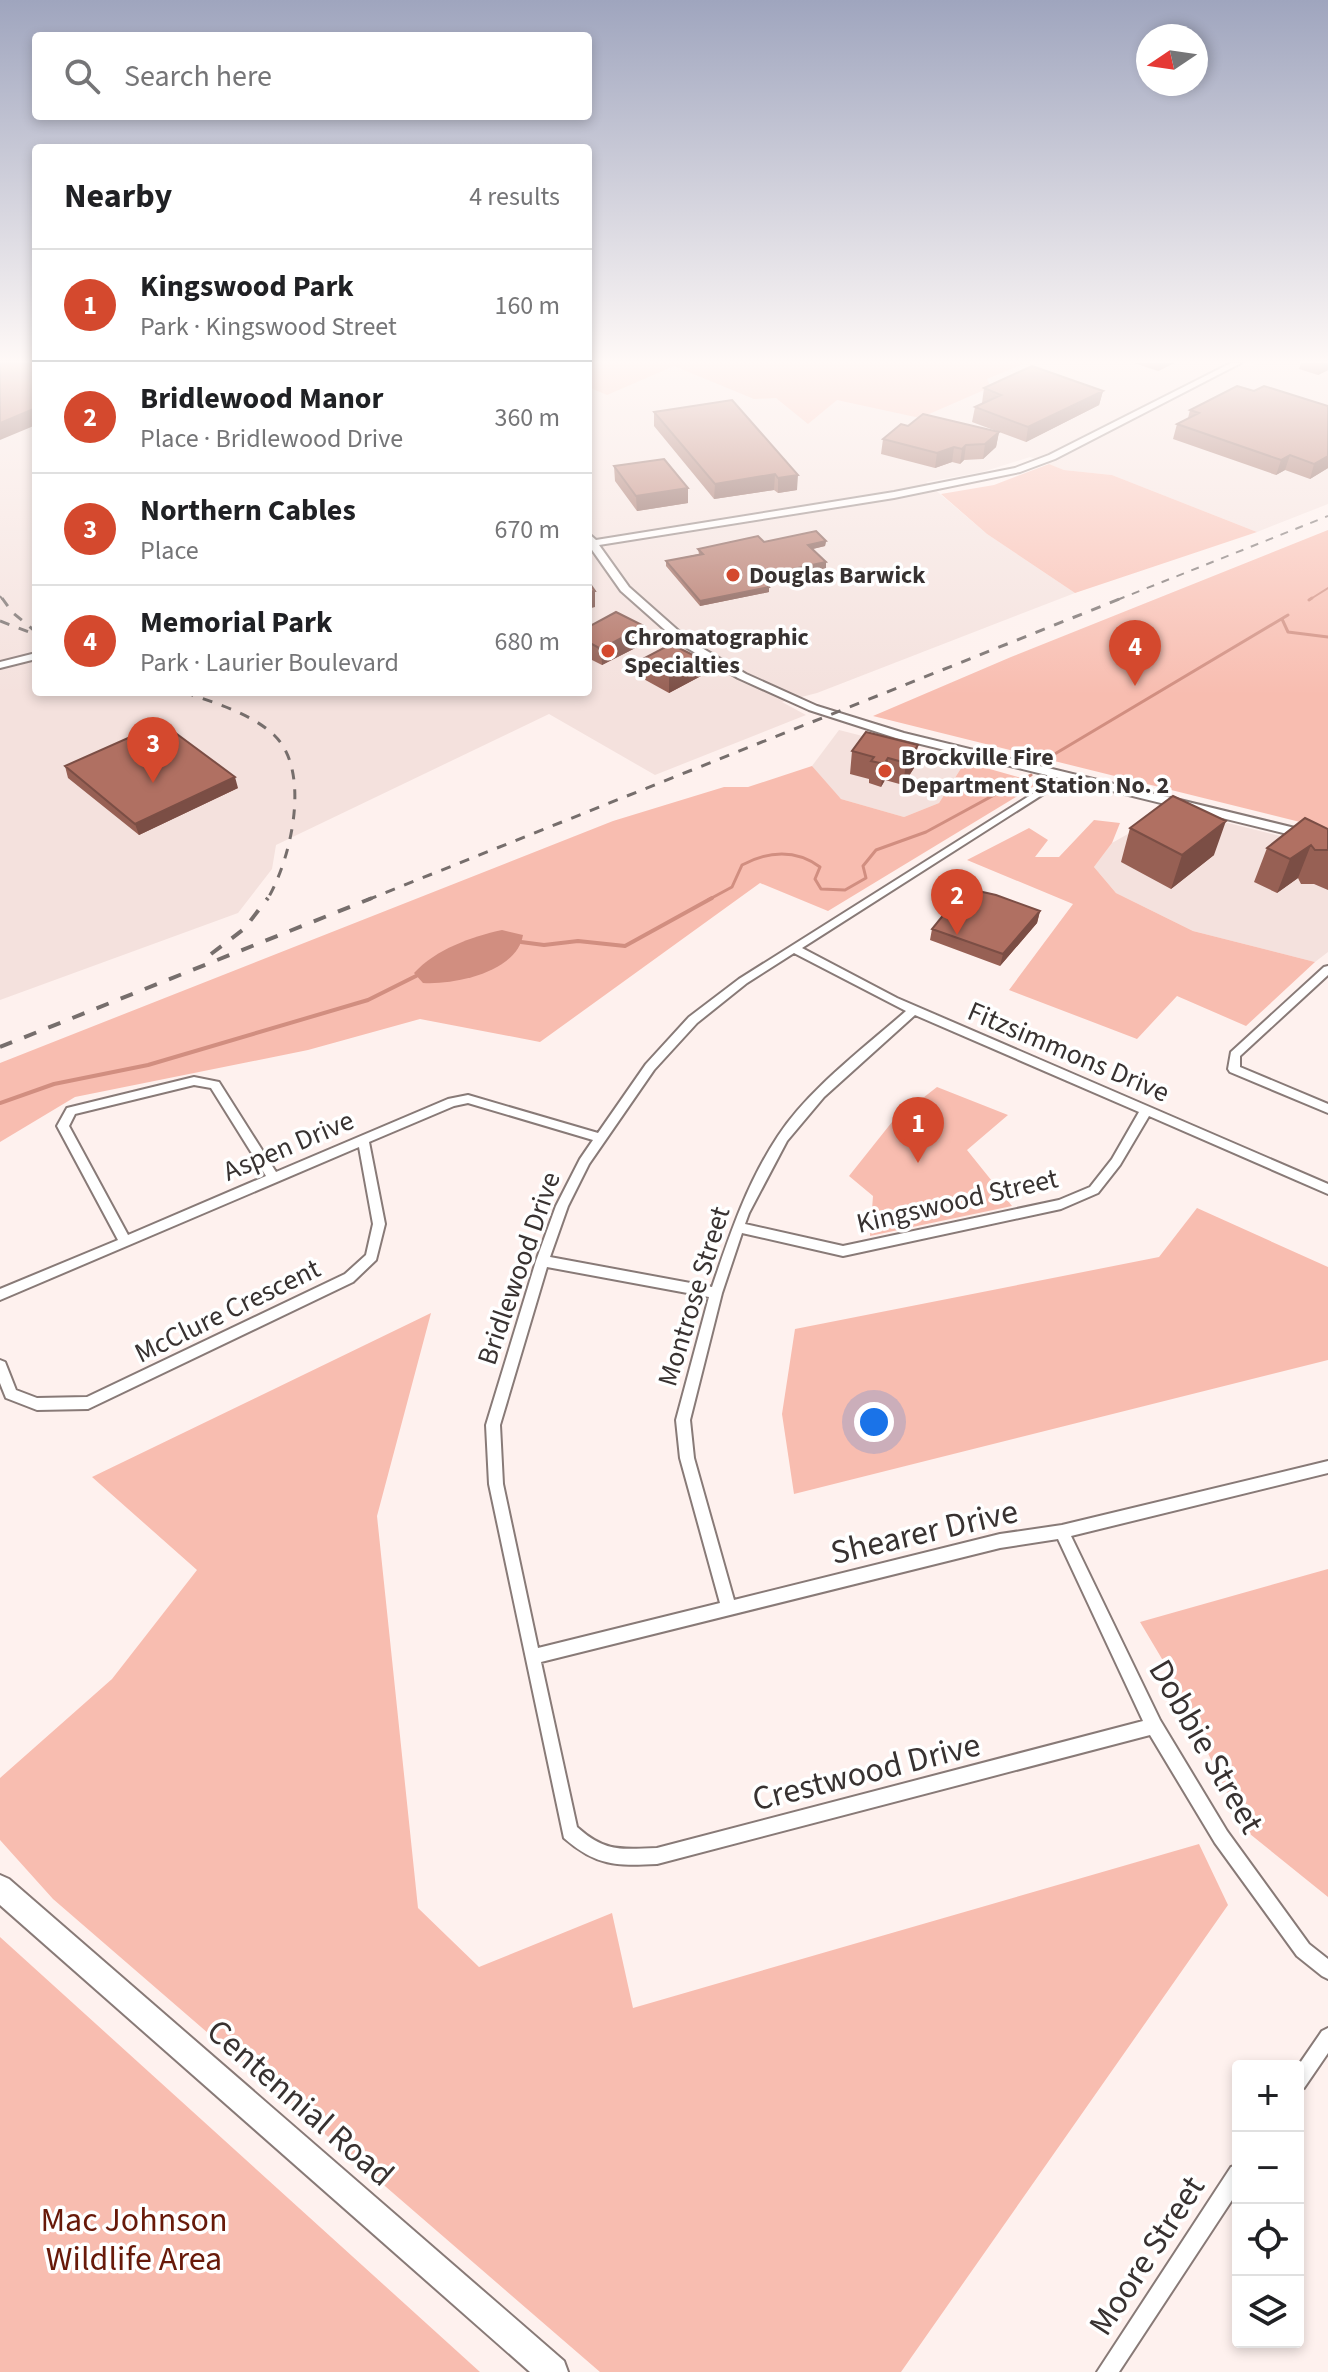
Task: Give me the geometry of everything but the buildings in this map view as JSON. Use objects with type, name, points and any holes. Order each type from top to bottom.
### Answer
[{"type":"main road","name":"Centennial Road","points":[[0,1888],[553,2372]]},
{"type":"street","points":[[592,541],[894,495],[1003,474]]},
{"type":"street","points":[[592,544],[625,589],[686,643],[742,676],[830,715],[900,736],[1328,840]]},
{"type":"street","points":[[0,665],[32,657]]},
{"type":"street","name":"Bridlewood Drive","points":[[591,1852],[570,1832],[496,1484],[493,1435],[500,1400],[562,1206],[584,1162],[650,1067],[693,1020],[743,981],[1064,777]]},
{"type":"street","name":"Fitzsimmons Drive","points":[[795,949],[913,1010],[1328,1189]]},
{"type":"street","points":[[1328,969],[1235,1055],[1234,1069],[1328,1109]]},
{"type":"street","name":"Montrose Street","points":[[729,1607],[687,1458],[683,1420],[716,1293],[737,1227],[783,1138],[820,1094],[913,1010]]},
{"type":"street","points":[[124,1240],[63,1126],[71,1111],[194,1081],[215,1085],[272,1176]]},
{"type":"street","name":"Aspen Drive","points":[[0,1295],[443,1104],[468,1099],[601,1138]]},
{"type":"street","name":"Kingswood Street","points":[[737,1227],[843,1251],[1061,1204],[1094,1190],[1116,1162],[1146,1111]]},
{"type":"street","name":"McClure Crescent","points":[[0,1366],[11,1394],[37,1404],[88,1403],[349,1278],[372,1257],[379,1224],[363,1139]]},
{"type":"street","points":[[542,1261],[716,1293]]},
{"type":"street","name":"Shearer Drive","points":[[534,1656],[1000,1541],[1062,1532],[1328,1467]]},
{"type":"street","name":"Dobbie Street","points":[[1062,1532],[1154,1726],[1221,1837],[1303,1950],[1328,1970]]},
{"type":"street","name":"Crestwood Drive","points":[[591,1852],[657,1856],[1154,1726]]},
{"type":"street","points":[[1304,2073],[1328,2037]]},
{"type":"street","name":"Moore Street","points":[[1107,2372],[1232,2183]]},
{"type":"shaded area","points":[[0,474],[32,474],[32,696],[592,696],[592,474],[973,474],[926,482],[987,534],[1075,593],[817,693],[782,702],[806,715],[655,775],[549,714],[276,845],[272,869],[238,913],[0,1000]]},
{"type":"shaded area","points":[[1099,474],[1328,474],[1328,504],[1257,532],[1112,475]]},
{"type":"shaded area","points":[[839,730],[965,762],[939,803],[904,817],[841,799],[828,788],[812,766]]},
{"type":"shaded area","points":[[1172,809],[1328,848],[1328,952],[1315,962],[1193,931],[1116,893],[1094,867],[1112,843]]},
{"type":"shaded area","points":[[502,930],[523,935],[518,948],[497,967],[483,974],[451,982],[423,983],[414,973],[433,957],[455,945]]},
{"type":"green space","points":[[1024,474],[1112,475],[1257,532],[1075,593],[987,534],[941,494],[994,485]]},
{"type":"green space","points":[[1328,530],[1328,829],[873,716],[1011,657]]},
{"type":"green space","points":[[965,762],[1039,783],[828,911],[760,883],[540,1042],[420,1019],[308,1050],[75,1097],[0,1142],[0,1063],[613,821],[724,787],[748,787],[812,766],[841,799],[904,817],[939,803]]},
{"type":"green space","points":[[1094,820],[1120,823],[1112,843],[1094,867],[1116,893],[1193,931],[1315,962],[1246,1026],[1177,996],[1137,1039],[1009,990],[1073,904],[967,860],[1029,828],[1048,840],[1035,857],[1059,857]]},
{"type":"green space","points":[[937,1087],[1008,1115],[967,1150],[1012,1206],[870,1236],[873,1196],[849,1176],[892,1122]]},
{"type":"green space","points":[[1197,1208],[1328,1267],[1328,1360],[794,1494],[782,1414],[795,1329],[1159,1257]]},
{"type":"green space","points":[[431,1313],[377,1516],[418,1908],[479,1967],[612,1913],[633,2008],[1199,1844],[1228,1905],[901,2372],[600,2372],[53,1899],[0,1840],[0,1778],[112,1679],[197,1570],[92,1477]]},
{"type":"green space","points":[[1328,1569],[1328,1897],[1245,1830],[1165,1664],[1140,1622]]},
{"type":"green space","name":"Mac Johnson Wildlife Area","points":[[0,1937],[480,2372],[0,2372]]},
{"type":"waterway","points":[[1312,598],[1309,600],[1328,588]]},
{"type":"waterway","points":[[1048,758],[1288,615]]},
{"type":"waterway","points":[[1282,619],[1288,632],[1328,637]]},
{"type":"waterway","points":[[708,900],[732,887],[742,865],[762,857],[782,854],[801,857],[820,867],[815,879],[821,889],[845,890],[866,878],[863,866],[876,850],[926,832],[1031,775]]},
{"type":"waterway","points":[[521,942],[544,945],[578,941],[625,946],[712,898]]},
{"type":"waterway","points":[[0,1103],[54,1084],[148,1065],[368,1000],[416,976]]},
{"type":"railway","points":[[1117,600],[1328,516]]},
{"type":"railway","points":[[0,596],[3,600]]},
{"type":"railway","points":[[2,598],[12,612],[32,629]]},
{"type":"railway","points":[[1117,600],[1122,598]]},
{"type":"railway","points":[[372,898],[1117,600]]},
{"type":"railway","points":[[0,621],[29,632]]},
{"type":"railway","points":[[195,696],[254,720],[274,735],[286,751],[295,792],[294,816],[284,862],[267,900]]},
{"type":"railway","points":[[211,954],[244,929],[268,898]]},
{"type":"railway","points":[[0,1047],[372,898]]},
{"type":"railway","points":[[367,900],[372,898]]},
{"type":"place","name":"Douglas Barwick","points":[[733,575]]},
{"type":"place","name":"Chromatographic Specialties","points":[[608,651]]},
{"type":"place","name":"Memorial Park","points":[[1135,686]]},
{"type":"place","name":"Brockville Fire Department Station No. 2","points":[[885,771]]},
{"type":"place","name":"Northern Cables","points":[[153,783]]},
{"type":"place","name":"Bridlewood Manor","points":[[957,935]]},
{"type":"place","name":"Kingswood Park","points":[[918,1163]]}]
